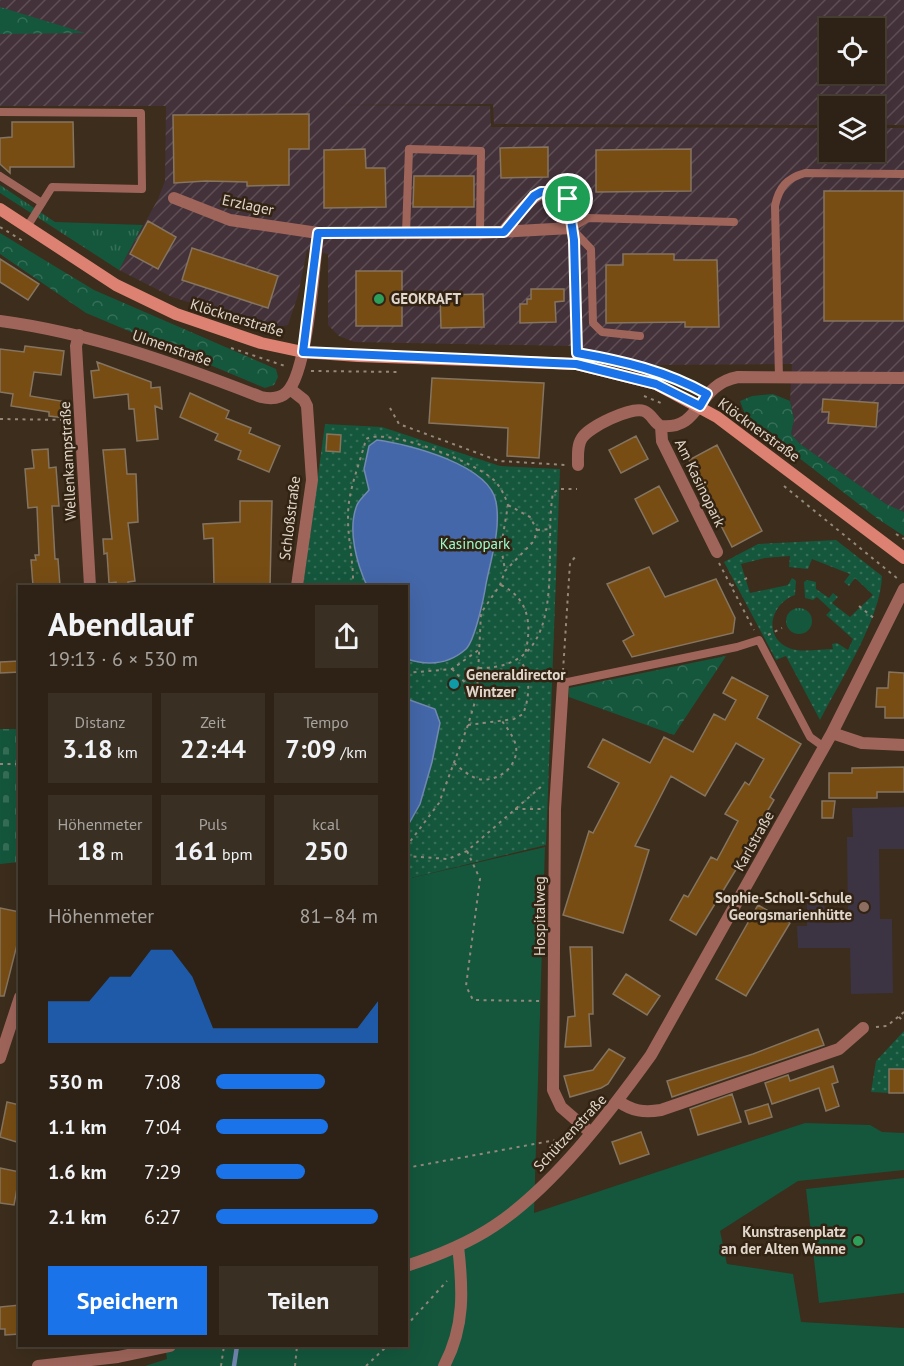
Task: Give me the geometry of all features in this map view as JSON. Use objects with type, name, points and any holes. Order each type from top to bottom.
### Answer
[{"type":"main road","name":"Klöcknerstraße","points":[[0,209],[116,285],[176,314],[261,344],[303,352],[576,364],[656,384],[700,406],[904,558]]},
{"type":"street","points":[[504,232],[534,196],[541,192],[560,192],[568,199],[571,228]]},
{"type":"street","name":"Erzlager","points":[[174,198],[230,220],[318,233],[480,233],[571,228]]},
{"type":"street","points":[[290,389],[303,352],[318,233]]},
{"type":"street","name":"Ulmenstraße","points":[[0,321],[79,335],[165,360],[261,397],[278,398],[290,389]]},
{"type":"street","name":"Wellenkampstraße","points":[[79,335],[76,346],[90,585]]},
{"type":"street","points":[[707,394],[723,380],[738,377],[904,378]]},
{"type":"street","name":"Schloßstraße","points":[[290,389],[308,406],[312,480],[297,585]]},
{"type":"street","name":"Am Kasinopark","points":[[578,465],[578,449],[582,437],[622,414],[645,411],[662,426],[678,425],[687,420],[707,394]]},
{"type":"street","name":"Am Kasinopark","points":[[662,426],[662,441],[717,552]]},
{"type":"street","name":"Karlstraße","points":[[618,1101],[651,1055],[832,734],[904,589]]},
{"type":"street","name":"Hospitalweg","points":[[563,683],[555,809],[553,1090],[561,1107],[591,1132]]},
{"type":"street","points":[[832,734],[862,743],[904,745]]},
{"type":"street","points":[[0,1059],[18,1003]]},
{"type":"street","name":"Schützenstraße","points":[[411,1264],[458,1246],[495,1226],[545,1182],[618,1101],[628,1108],[645,1113],[661,1110],[838,1049],[863,1028]]},
{"type":"street","points":[[444,1366],[456,1344],[463,1301],[458,1246]]},
{"type":"street","points":[[38,1366],[161,1347]]},
{"type":"lane","points":[[0,112],[141,113],[142,189],[52,187],[27,227]]},
{"type":"lane","points":[[406,233],[409,149],[481,151],[480,233]]},
{"type":"lane","points":[[779,378],[775,206],[784,183],[792,177],[805,173],[904,174]]},
{"type":"lane","points":[[0,176],[42,203]]},
{"type":"lane","points":[[640,336],[602,332],[593,323],[591,249],[571,228],[588,218],[734,222]]},
{"type":"lane","points":[[563,683],[738,647],[759,640],[810,737],[824,747]]},
{"type":"path","points":[[567,352],[577,353],[574,240],[571,228]]},
{"type":"path","points":[[665,374],[707,394]]},
{"type":"path","points":[[725,406],[782,448]]},
{"type":"path","points":[[390,408],[399,424],[499,461],[578,465]]},
{"type":"path","points":[[0,419],[81,420]]},
{"type":"path","points":[[353,585],[354,568],[348,534],[349,502],[366,439],[373,435],[402,439],[475,466],[494,480],[508,505],[530,517],[537,531],[534,541],[505,571],[500,585],[481,614],[477,695],[468,725],[433,815],[408,845]]},
{"type":"path","points":[[779,481],[904,583]]},
{"type":"path","points":[[479,669],[505,667],[533,648],[541,633],[547,601],[553,493],[559,489],[577,489]]},
{"type":"path","points":[[505,571],[501,547],[508,505]]},
{"type":"path","points":[[537,531],[551,529]]},
{"type":"path","points":[[895,533],[904,539]]},
{"type":"path","points":[[717,552],[719,562],[759,640],[782,628]]},
{"type":"path","points":[[563,683],[570,563],[576,556]]},
{"type":"path","points":[[731,586],[747,578]]},
{"type":"path","points":[[500,585],[510,590],[527,613],[530,630],[525,654]]},
{"type":"path","points":[[859,606],[872,618],[886,625]]},
{"type":"path","points":[[408,673],[452,669],[480,649]]},
{"type":"path","points":[[468,725],[519,717],[525,710],[528,674],[519,659]]},
{"type":"path","points":[[452,669],[477,695]]},
{"type":"path","points":[[454,763],[480,779],[497,777],[506,772],[514,759],[516,747],[502,721]]},
{"type":"path","points":[[0,764],[18,764]]},
{"type":"path","points":[[408,856],[448,859],[467,851],[556,773]]},
{"type":"path","points":[[515,809],[555,809]]},
{"type":"path","points":[[467,851],[480,879],[466,986],[473,1000],[555,1001]]},
{"type":"path","points":[[863,1028],[887,1026],[904,1012]]},
{"type":"path","points":[[899,1017],[904,1022]]},
{"type":"path","points":[[408,1168],[561,1139],[577,1122]]},
{"type":"path","points":[[408,1324],[460,1267]]},
{"type":"path","points":[[220,1366],[224,1347]]},
{"type":"path","points":[[295,1366],[297,1347]]},
{"type":"path","points":[[366,1366],[386,1347]]},
{"type":"shaded area","points":[[0,0],[904,0],[904,125],[885,125],[885,96],[819,96],[819,125],[494,124],[493,104],[324,105],[490,106],[491,127],[819,128],[819,162],[885,162],[885,128],[904,128],[904,512],[886,504],[800,444],[791,434],[794,419],[790,401],[792,364],[647,365],[570,346],[354,342],[339,336],[328,325],[328,254],[307,250],[298,295],[288,325],[272,328],[172,297],[119,270],[158,199],[165,181],[166,106],[0,106]]},
{"type":"shaded area","name":"Sophie-Scholl-Schule Georgsmarienhütte","points":[[904,807],[904,849],[879,849],[880,919],[892,919],[893,993],[851,994],[850,948],[798,948],[797,926],[807,926],[807,895],[824,895],[825,923],[848,922],[847,837],[853,837],[852,808]]},
{"type":"green space","points":[[0,7],[85,33],[0,34]]},
{"type":"green space","points":[[0,185],[55,222],[143,225],[119,270],[0,193]]},
{"type":"green space","points":[[0,233],[94,290],[276,369],[278,377],[274,385],[265,388],[86,313],[0,254]]},
{"type":"green space","points":[[773,394],[790,401],[794,419],[791,434],[800,444],[886,504],[904,512],[904,536],[878,519],[746,417],[740,401],[752,396]]},
{"type":"green space","name":"Kasinopark","points":[[325,424],[382,427],[500,466],[560,469],[546,845],[408,879],[408,585],[303,585]]},
{"type":"green space","points":[[836,540],[882,576],[875,611],[867,630],[820,720],[786,656],[776,660],[724,562],[758,544]],"holes":[[[790,556],[789,567],[808,569],[812,559],[850,574],[844,582],[849,586],[855,578],[873,595],[850,617],[832,603],[838,597],[833,593],[829,598],[816,589],[816,582],[807,580],[804,582],[805,598],[813,600],[817,597],[831,610],[826,615],[853,639],[848,650],[837,643],[832,644],[833,649],[805,651],[794,649],[781,643],[775,636],[773,629],[775,612],[787,599],[795,595],[796,581],[792,578],[788,585],[750,593],[741,564],[765,558]]]},
{"type":"green space","points":[[799,608],[808,612],[812,621],[808,630],[799,634],[790,630],[786,621],[790,612]]},
{"type":"green space","points":[[726,656],[674,735],[569,697],[569,688]]},
{"type":"green space","points":[[0,729],[18,729],[18,862],[0,864]]},
{"type":"green space","points":[[545,847],[534,1213],[805,1123],[870,1125],[882,1132],[904,1133],[904,1170],[798,1181],[720,1231],[727,1264],[793,1274],[801,1322],[904,1328],[904,1366],[145,1366],[167,1359],[165,1347],[408,1347],[408,879]]},
{"type":"green space","points":[[904,1031],[904,1069],[889,1069],[889,1093],[871,1092],[876,1061]]},
{"type":"green space","name":"Kunstrasenplatz an der Alten Wanne","points":[[904,1178],[904,1293],[819,1303],[806,1189]]},
{"type":"water","points":[[377,440],[391,442],[446,459],[479,477],[490,489],[496,502],[495,543],[476,628],[466,649],[445,661],[430,663],[408,659],[408,585],[367,585],[360,568],[354,547],[353,525],[358,503],[369,490],[364,469],[369,446]]},
{"type":"water","points":[[408,699],[435,709],[440,723],[420,804],[408,825]]},
{"type":"building","points":[[309,114],[309,149],[289,149],[289,185],[247,186],[247,182],[206,181],[174,183],[173,115]]},
{"type":"building","points":[[12,122],[73,122],[74,167],[10,167],[10,173],[0,164],[0,138],[12,137]]},
{"type":"building","points":[[548,147],[548,177],[501,178],[500,148]]},
{"type":"building","points":[[365,149],[366,168],[385,168],[386,207],[324,208],[324,150]]},
{"type":"building","points":[[691,149],[691,191],[596,192],[596,150]]},
{"type":"building","points":[[414,176],[474,176],[474,207],[413,207]]},
{"type":"building","points":[[824,191],[904,191],[904,321],[824,321]]},
{"type":"building","points":[[148,221],[176,237],[158,269],[130,254]]},
{"type":"building","points":[[192,248],[278,276],[268,308],[182,280]]},
{"type":"building","points":[[623,254],[674,254],[674,260],[717,260],[719,327],[685,327],[685,322],[606,323],[606,265],[623,265]]},
{"type":"building","points":[[0,259],[39,284],[28,300],[0,282]]},
{"type":"building","name":"GEOKRAFT","points":[[356,271],[402,271],[402,326],[356,326]]},
{"type":"building","points":[[531,289],[564,289],[564,301],[555,302],[556,322],[520,323],[520,304],[527,304],[527,299],[531,299]]},
{"type":"building","points":[[483,294],[484,327],[441,328],[440,295]]},
{"type":"building","points":[[25,346],[64,351],[61,375],[34,372],[30,396],[67,402],[65,418],[49,416],[49,412],[11,406],[13,394],[0,392],[0,349],[24,352]]},
{"type":"building","points":[[97,362],[151,382],[151,388],[160,387],[162,409],[155,406],[158,439],[137,441],[134,409],[129,409],[128,394],[94,398],[91,371],[99,370]]},
{"type":"building","points":[[432,378],[544,383],[539,458],[507,456],[508,428],[429,423]]},
{"type":"building","points":[[190,393],[229,411],[226,418],[251,428],[249,433],[280,446],[269,472],[238,459],[241,451],[215,440],[218,434],[180,417]]},
{"type":"building","points":[[823,399],[878,403],[876,427],[828,423],[829,412],[822,412]]},
{"type":"building","points":[[327,434],[341,435],[340,452],[326,451]]},
{"type":"building","points":[[636,436],[648,459],[621,473],[609,450]]},
{"type":"building","points":[[717,445],[762,531],[732,547],[689,460]]},
{"type":"building","points":[[48,449],[49,468],[56,467],[59,506],[52,506],[55,559],[58,559],[60,585],[33,585],[31,560],[36,560],[35,555],[39,555],[37,507],[28,508],[25,469],[34,468],[32,450]]},
{"type":"building","points":[[125,449],[127,474],[136,474],[138,522],[128,523],[135,581],[128,582],[128,585],[109,583],[107,553],[104,554],[103,539],[112,539],[103,450]]},
{"type":"building","points":[[659,486],[678,521],[653,534],[635,499]]},
{"type":"building","points":[[240,501],[272,501],[270,585],[214,585],[213,538],[204,539],[203,524],[240,522]]},
{"type":"building","points":[[649,567],[665,597],[716,579],[735,618],[733,633],[632,657],[623,641],[634,635],[607,584]]},
{"type":"building","points":[[18,661],[18,672],[0,673],[0,662]]},
{"type":"building","points":[[889,672],[904,673],[904,718],[885,718],[885,707],[876,707],[877,688],[888,688]]},
{"type":"building","points":[[732,677],[768,696],[757,718],[801,744],[770,797],[774,800],[752,837],[754,838],[696,935],[670,920],[684,895],[688,897],[711,857],[717,860],[738,821],[725,814],[745,782],[749,785],[764,759],[736,743],[705,796],[671,776],[635,846],[649,850],[623,933],[563,915],[589,831],[593,833],[619,783],[588,767],[603,739],[650,763],[664,737],[693,752],[714,714],[725,720],[736,700],[723,693]]},
{"type":"building","points":[[904,767],[904,792],[877,792],[877,798],[829,798],[829,773],[852,773],[852,768]]},
{"type":"building","points":[[822,801],[835,801],[833,818],[822,818]]},
{"type":"building","points":[[758,905],[790,923],[746,996],[716,979]]},
{"type":"building","points":[[0,908],[18,912],[18,941],[4,996],[0,996]]},
{"type":"building","points":[[570,947],[592,947],[593,1014],[589,1014],[591,1046],[565,1047],[568,1017],[575,1016]]},
{"type":"building","points":[[626,974],[660,996],[647,1015],[613,994]]},
{"type":"building","points":[[818,1029],[824,1045],[672,1097],[667,1081],[753,1054]]},
{"type":"building","points":[[609,1049],[625,1058],[608,1084],[570,1097],[564,1076],[593,1070]]},
{"type":"building","points":[[833,1066],[838,1082],[832,1084],[839,1106],[826,1111],[819,1088],[772,1104],[765,1083],[788,1075],[790,1081]]},
{"type":"building","points":[[889,1069],[904,1069],[904,1093],[889,1093]]},
{"type":"building","points":[[732,1094],[741,1122],[698,1135],[690,1109]]},
{"type":"building","points":[[7,1102],[18,1105],[18,1142],[0,1137]]},
{"type":"building","points":[[768,1104],[772,1117],[749,1124],[745,1111]]},
{"type":"building","points":[[641,1132],[649,1154],[620,1164],[612,1142]]},
{"type":"building","points":[[0,1168],[18,1172],[14,1205],[0,1203]]},
{"type":"building","points":[[18,1305],[18,1334],[5,1335],[5,1329],[0,1329],[0,1307]]},
{"type":"waterway","points":[[234,1366],[237,1347]]},
{"type":"place","name":"GEOKRAFT","points":[[379,299]]},
{"type":"place","name":"Generaldirector Wintzer","points":[[454,684]]},
{"type":"place","name":"Sophie-Scholl-Schule Georgsmarienhütte","points":[[864,907]]},
{"type":"place","name":"Kunstrasenplatz an der Alten Wanne","points":[[858,1241]]},
{"type":"route","points":[[541,192],[560,192],[568,199],[574,240],[577,353],[655,370],[686,383],[707,394],[700,406],[656,384],[632,376],[576,364],[303,352],[318,233],[504,232],[534,196],[541,192]]}]
